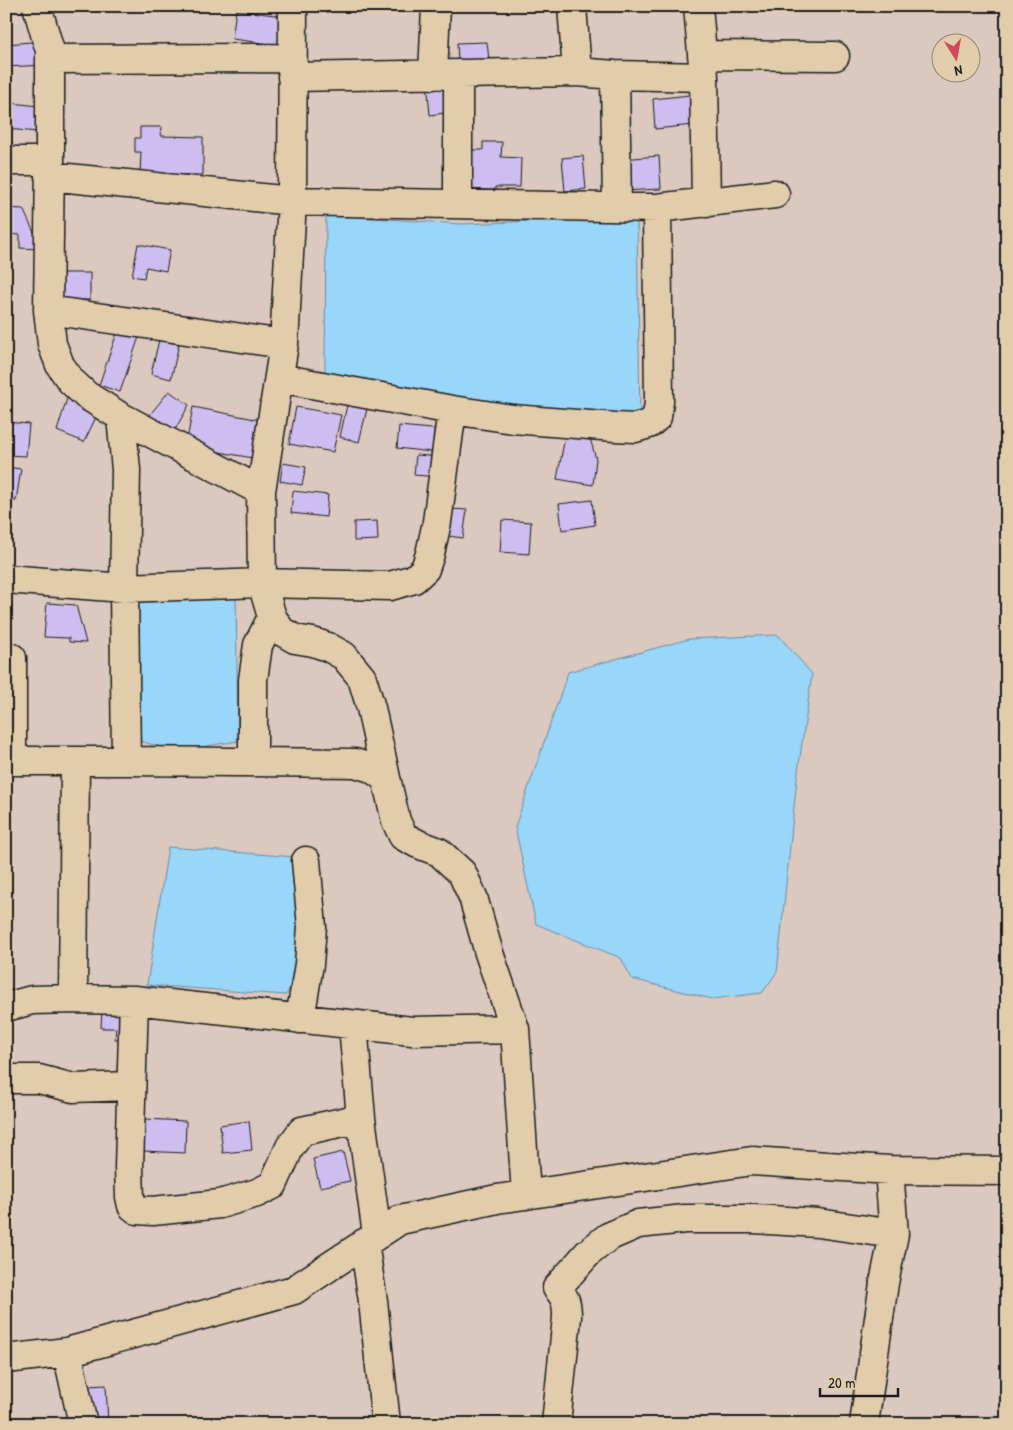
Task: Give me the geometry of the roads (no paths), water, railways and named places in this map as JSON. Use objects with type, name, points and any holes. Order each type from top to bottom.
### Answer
[{"type":"street","points":[[37,6],[50,51],[48,310],[52,344],[60,365],[71,382],[86,395],[121,416],[261,491]]},
{"type":"street","points":[[293,6],[292,201],[284,344],[261,491],[262,582],[272,617],[281,631],[295,638],[328,647],[344,656],[362,678],[371,708],[396,821],[403,836],[439,852],[462,873],[473,897],[489,953],[515,1029],[526,1195]]},
{"type":"street","points":[[436,6],[458,204]]},
{"type":"street","points":[[572,6],[577,72]]},
{"type":"street","points":[[698,6],[703,66],[706,203]]},
{"type":"street","points":[[50,59],[445,75],[577,72],[615,75],[835,56]]},
{"type":"street","points":[[615,75],[617,207]]},
{"type":"street","points":[[6,161],[49,169],[292,201],[657,208],[775,194]]},
{"type":"street","points":[[279,378],[452,410],[513,419],[616,428],[635,428],[648,424],[656,417],[659,402],[657,208]]},
{"type":"street","points":[[48,310],[284,344]]},
{"type":"street","points":[[6,579],[124,588],[262,582],[390,586],[414,579],[425,569],[430,554],[437,522],[452,410]]},
{"type":"street","points":[[121,416],[126,470],[124,588],[126,761]]},
{"type":"street","points":[[253,762],[253,680],[258,645],[272,617]]},
{"type":"street","points":[[12,658],[9,761],[355,763],[371,768],[386,778]]},
{"type":"street","points":[[73,998],[75,761]]},
{"type":"street","points":[[300,1019],[309,964],[312,928],[306,861]]},
{"type":"street","points":[[6,1007],[32,1000],[73,998],[134,1000],[412,1031],[515,1029]]},
{"type":"street","points":[[134,1000],[129,1167],[130,1197],[132,1206],[137,1210],[153,1211],[220,1204],[256,1193],[273,1185],[290,1147],[302,1131],[361,1118]]},
{"type":"street","points":[[353,1025],[373,1301],[386,1424]]},
{"type":"street","points":[[6,1079],[39,1079],[73,1088],[132,1086]]},
{"type":"street","points":[[6,1359],[67,1352],[294,1290],[400,1220],[497,1199],[752,1161],[889,1170],[1007,1171]]},
{"type":"street","points":[[864,1424],[884,1283],[894,1234],[889,1170]]},
{"type":"street","points":[[556,1424],[567,1311],[564,1296],[557,1288],[588,1253],[608,1237],[638,1224],[685,1219],[818,1223],[894,1234]]},
{"type":"street","points":[[67,1352],[83,1424]]},
{"type":"water","points":[[326,215],[462,224],[637,217],[640,418],[483,405],[325,374]]},
{"type":"water","points":[[138,593],[236,596],[238,741],[175,751],[133,739]]},
{"type":"water","points":[[778,635],[812,674],[797,778],[777,972],[762,993],[712,999],[632,979],[621,958],[536,924],[515,827],[568,672],[689,639]]},
{"type":"water","points":[[168,847],[296,857],[300,969],[286,995],[147,985]]}]
